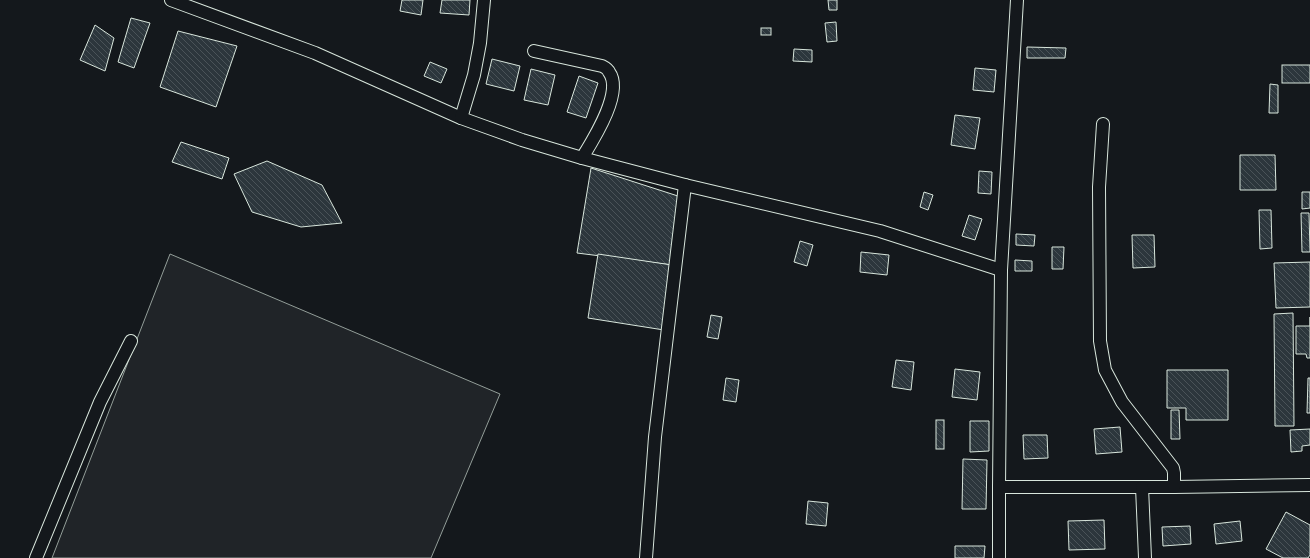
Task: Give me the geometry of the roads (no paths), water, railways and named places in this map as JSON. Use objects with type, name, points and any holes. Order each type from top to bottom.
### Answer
[{"type":"street","points":[[171,0],[314,53],[460,118],[522,140],[582,158],[684,185],[880,230],[1001,270]]},
{"type":"street","points":[[460,118],[474,76],[480,43],[484,0]]},
{"type":"street","points":[[999,558],[1001,270],[1017,0]]},
{"type":"street","points":[[534,51],[602,66],[610,72],[613,82],[613,92],[610,106],[598,132],[582,158]]},
{"type":"street","points":[[1103,124],[1099,187],[1099,326],[1105,370],[1122,402],[1173,468],[1174,487]]},
{"type":"street","points":[[646,558],[655,437],[684,185]]},
{"type":"street","points":[[36,558],[100,402],[131,341]]},
{"type":"street","points":[[999,487],[1310,485]]},
{"type":"street","points":[[1142,487],[1145,558]]}]
